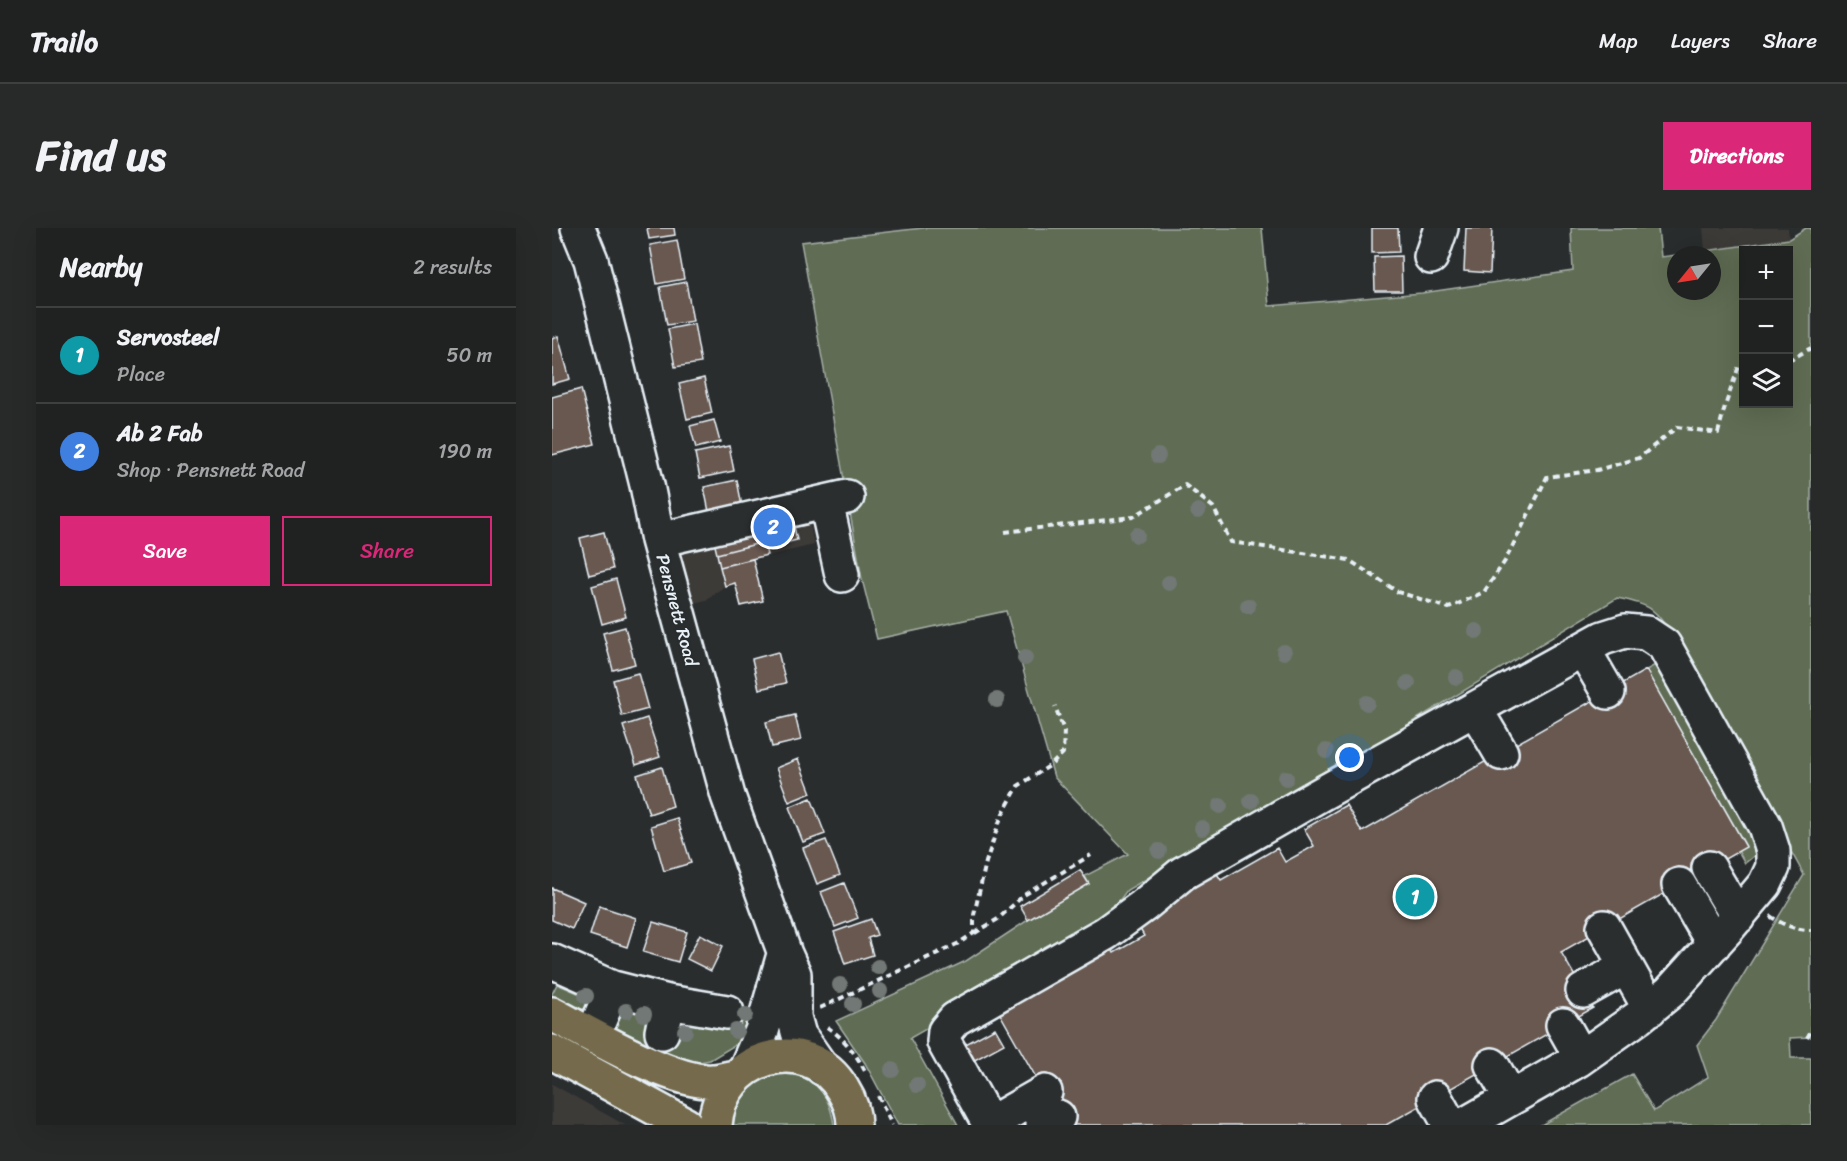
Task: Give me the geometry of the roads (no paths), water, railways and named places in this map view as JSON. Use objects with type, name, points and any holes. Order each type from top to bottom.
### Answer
[{"type":"main road","points":[[552,1014],[670,1072],[692,1079],[711,1081],[741,1072],[761,1060],[777,1057],[802,1059],[822,1068],[837,1080],[852,1113],[871,1125]]},
{"type":"main road","points":[[552,1052],[686,1125]]},
{"type":"main road","points":[[715,1125],[722,1095],[741,1072]]},
{"type":"street","name":"Pensnett Road","points":[[578,228],[591,260],[647,485],[658,540],[728,796],[784,954],[794,974],[794,1017],[800,1035],[822,1068]]},
{"type":"street","name":"Pensnett Road","points":[[591,260],[592,228]]},
{"type":"street","points":[[658,540],[837,499],[842,575]]},
{"type":"street","points":[[1049,1111],[989,1125],[944,1042],[945,1031],[955,1020],[1096,938],[1124,934],[1143,906],[1475,709],[1603,638],[1625,631],[1646,633],[1664,645],[1765,826],[1773,851],[1773,867],[1765,884],[1744,910],[1670,992],[1650,1009],[1581,1057],[1464,1125]]},
{"type":"street","points":[[1583,649],[1608,692]]},
{"type":"street","points":[[1475,709],[1501,753]]},
{"type":"street","points":[[1709,868],[1744,910]]},
{"type":"street","points":[[1679,885],[1714,944]]},
{"type":"street","points":[[1604,927],[1650,1009]]},
{"type":"street","points":[[741,1072],[762,1031],[784,954]]},
{"type":"street","points":[[552,961],[613,988],[665,1017],[727,1012]]},
{"type":"street","points":[[1583,991],[1626,968]]},
{"type":"street","points":[[593,1035],[613,988]]},
{"type":"street","points":[[1563,1025],[1581,1057]]},
{"type":"street","points":[[1492,1065],[1511,1098]]},
{"type":"place","name":"Ab 2 Fab","points":[[773,527]]},
{"type":"place","name":"Servosteel","points":[[1415,897]]}]
